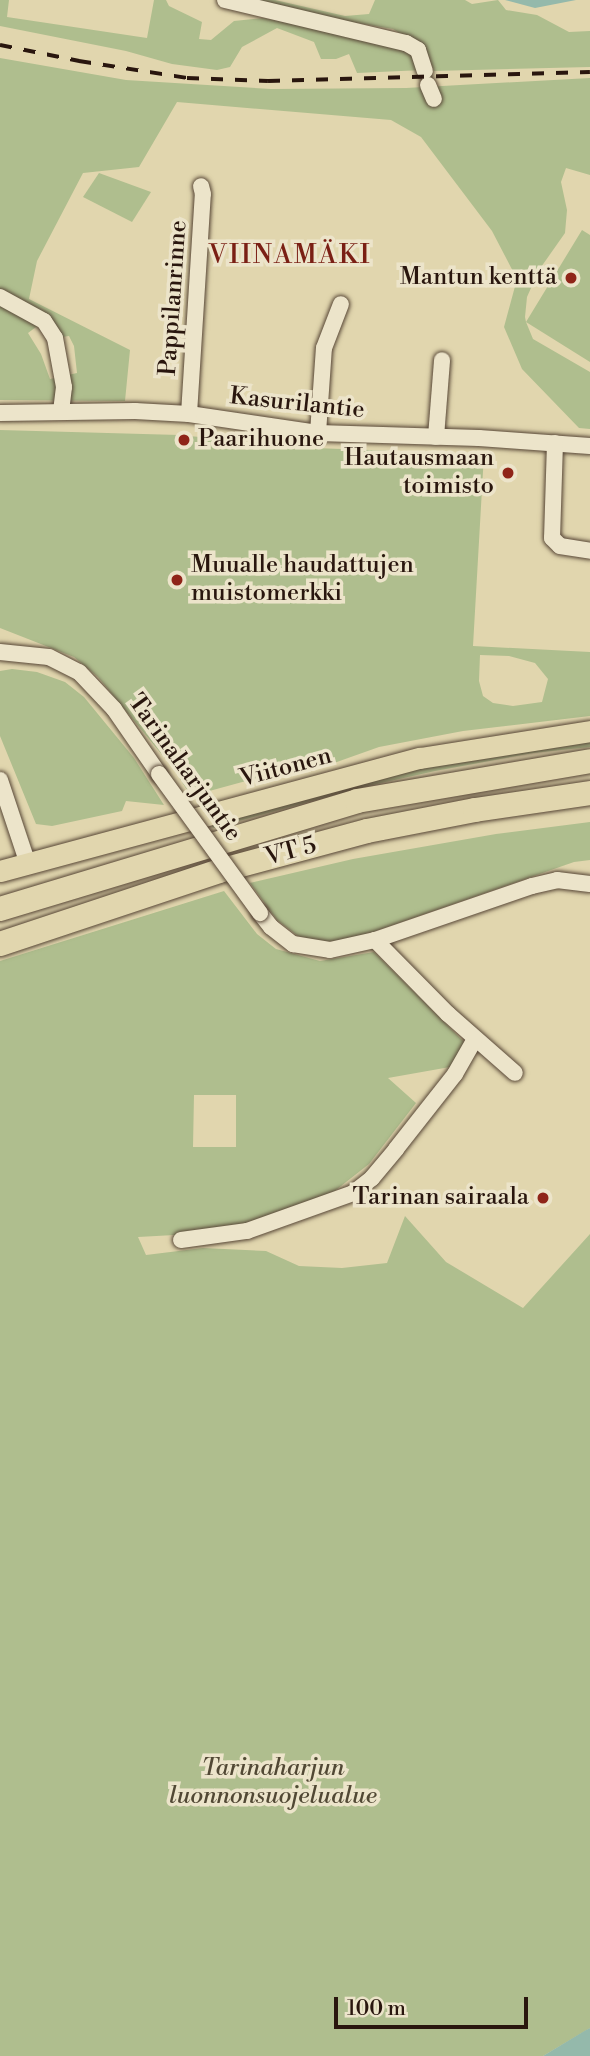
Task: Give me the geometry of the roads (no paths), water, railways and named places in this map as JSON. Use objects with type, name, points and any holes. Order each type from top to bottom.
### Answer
[{"type":"highway","name":"VT 5","points":[[0,909],[357,801],[590,761]]},
{"type":"highway","name":"VT 5","points":[[0,944],[219,871],[367,831],[475,810],[590,793]]},
{"type":"main road","name":"Viitonen","points":[[0,871],[421,758],[590,731]]},
{"type":"street","points":[[225,0],[406,43],[418,50],[429,85]]},
{"type":"street","name":"Pappilanrinne","points":[[189,414],[204,194],[201,186]]},
{"type":"street","points":[[0,297],[44,321],[55,338],[64,387],[61,412]]},
{"type":"street","points":[[318,433],[324,348],[341,304]]},
{"type":"street","points":[[436,437],[442,360]]},
{"type":"street","name":"Kasurilantie","points":[[0,413],[189,414],[318,433],[590,446]]},
{"type":"street","points":[[555,443],[552,538],[560,546],[590,551]]},
{"type":"street","name":"Tarinaharjuntie","points":[[0,652],[49,657],[79,671],[114,709],[260,913],[282,938],[302,947],[330,950],[375,940],[532,886],[557,880],[590,884]]},
{"type":"street","points":[[0,780],[28,864]]},
{"type":"street","points":[[375,940],[475,1039],[515,1073]]},
{"type":"street","points":[[181,1240],[247,1231],[353,1193],[372,1178],[396,1149],[455,1074],[475,1039]]},
{"type":"railway","points":[[0,45],[187,78],[268,81],[590,72]]},
{"type":"place","name":"Mantun kenttä","points":[[571,278]]},
{"type":"place","name":"Paarihuone","points":[[184,440]]},
{"type":"place","name":"Hautausmaan toimisto","points":[[508,473]]},
{"type":"place","name":"Muualle haudattujen muistomerkki","points":[[177,580]]},
{"type":"place","name":"Tarinan sairaala","points":[[543,1198]]},
{"type":"district","name":"VIINAMÄKI","points":[[290,256]]},
{"type":"park label","name":"Tarinaharjun luonnonsuojelualue","points":[[273,1783]]}]
